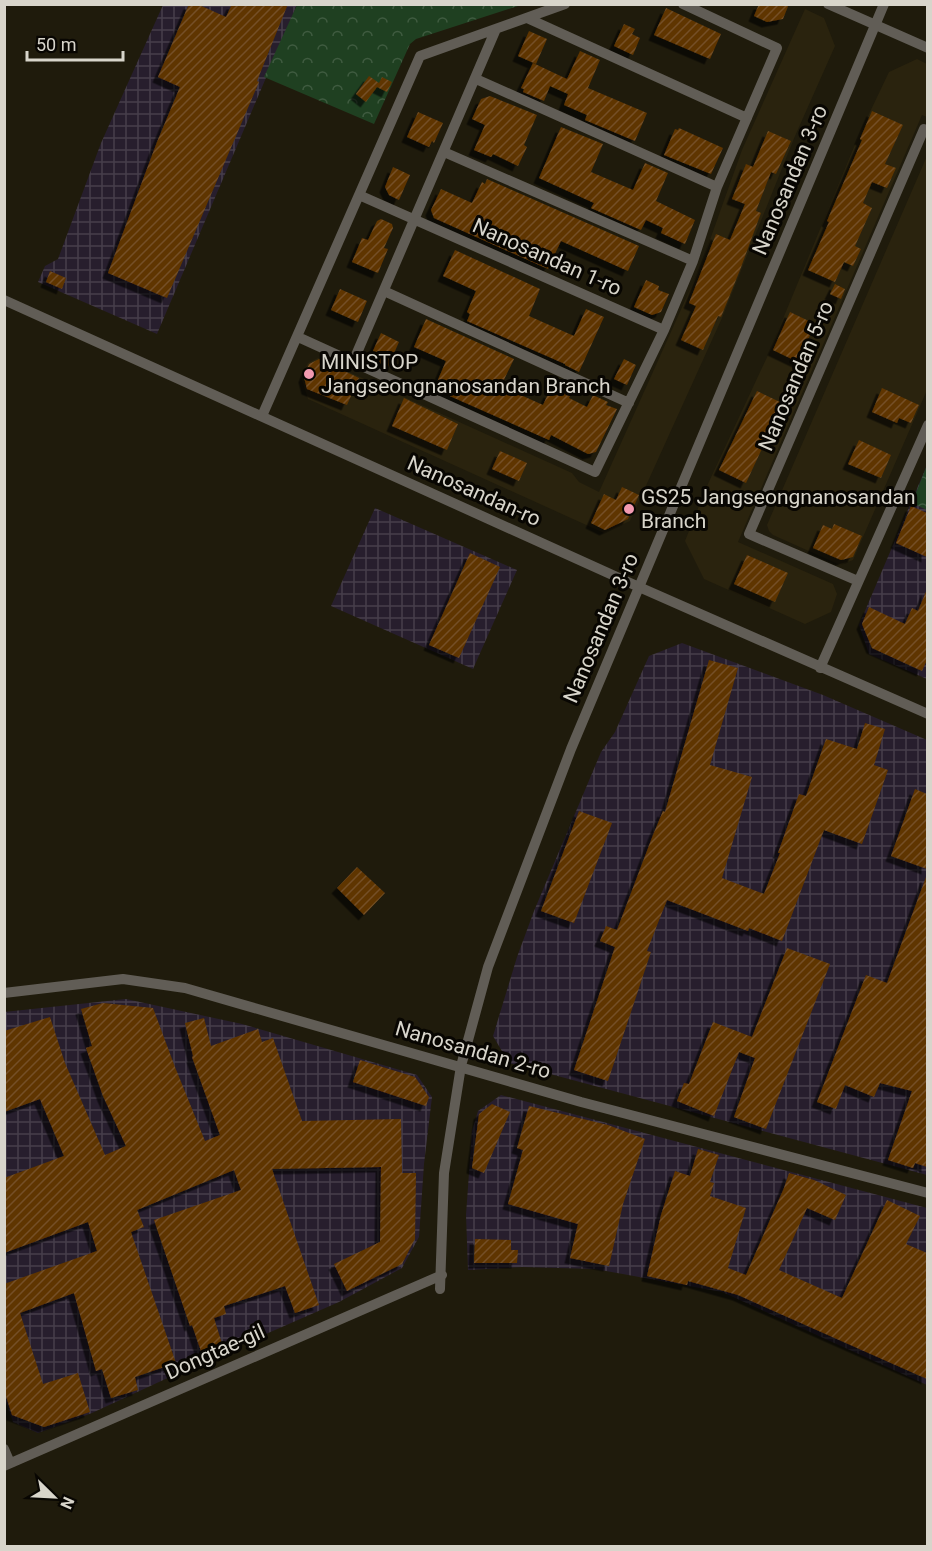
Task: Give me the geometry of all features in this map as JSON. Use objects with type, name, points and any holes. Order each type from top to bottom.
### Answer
[{"type":"street","points":[[262,416],[420,56],[565,4]]},
{"type":"street","points":[[298,337],[595,471],[664,330],[693,261],[717,187],[777,48],[683,4]]},
{"type":"street","points":[[828,4],[927,48]]},
{"type":"street","name":"Nanosandan 3-ro","points":[[441,1289],[444,1173],[461,1066],[488,967],[571,749],[884,4]]},
{"type":"street","points":[[527,18],[747,118]]},
{"type":"street","points":[[353,362],[496,29]]},
{"type":"street","points":[[476,80],[717,187]]},
{"type":"street","name":"Nanosandan 5-ro","points":[[858,580],[749,534],[924,129],[927,131]]},
{"type":"street","points":[[444,152],[693,261]]},
{"type":"street","name":"Nanosandan 1-ro","points":[[359,195],[664,330]]},
{"type":"street","points":[[384,291],[629,403]]},
{"type":"street","name":"Nanosandan-ro","points":[[4,300],[639,587],[927,714]]},
{"type":"street","points":[[820,668],[927,424]]},
{"type":"street","name":"Nanosandan 2-ro","points":[[4,993],[123,979],[185,988],[581,1102],[927,1193]]},
{"type":"street","name":"Dongtae-gil","points":[[7,1464],[442,1275]]},
{"type":"street","points":[[4,1449],[7,1464]]},
{"type":"shaded area","points":[[163,5],[297,5],[157,334],[38,282],[45,266],[58,259],[101,143]]},
{"type":"shaded area","points":[[805,9],[824,18],[835,46],[795,136],[722,318],[630,521],[604,533],[308,399],[301,377],[308,363],[318,358],[572,473],[579,482],[599,492],[701,265],[742,150]]},
{"type":"shaded area","points":[[917,59],[927,64],[927,117],[922,115],[738,542],[833,584],[837,594],[831,612],[805,624],[704,579],[685,541],[707,486],[768,355],[859,135],[889,72]]},
{"type":"shaded area","points":[[927,156],[927,390],[853,560],[840,565],[773,535],[767,525]]},
{"type":"shaded area","points":[[927,465],[927,679],[869,654],[859,625]]},
{"type":"shaded area","points":[[375,508],[517,570],[473,669],[331,606]]},
{"type":"shaded area","points":[[682,643],[823,695],[927,740],[927,1175],[509,1063],[493,1036],[517,957],[534,911],[601,752],[615,732],[649,656]]},
{"type":"shaded area","points":[[126,999],[242,1024],[417,1075],[432,1097],[419,1237],[402,1268],[339,1302],[92,1413],[38,1433],[13,1422],[4,1397],[4,1012]]},
{"type":"shaded area","points":[[501,1095],[927,1208],[927,1385],[722,1292],[595,1269],[522,1267],[468,1270],[466,1215],[472,1131],[478,1111]]},
{"type":"green space","points":[[297,5],[521,5],[416,39],[410,44],[374,124],[264,77]]},
{"type":"green space","points":[[927,465],[928,510],[912,503]]},
{"type":"building","points":[[189,4],[197,4],[226,17],[232,4],[288,4],[257,81],[259,82],[167,298],[108,273],[180,87],[158,77]]},
{"type":"building","points":[[759,4],[789,4],[783,19],[767,22],[754,16]]},
{"type":"building","points":[[666,8],[721,34],[710,59],[654,35]]},
{"type":"building","points":[[624,24],[635,29],[632,34],[640,38],[633,55],[614,46]]},
{"type":"building","points":[[529,31],[547,39],[536,64],[518,56]]},
{"type":"building","points":[[580,51],[600,60],[588,88],[647,113],[635,141],[585,120],[587,115],[564,105],[568,94],[550,86],[544,101],[523,92],[524,89],[521,88],[533,63],[567,79]]},
{"type":"building","points":[[369,76],[379,83],[382,77],[392,82],[387,92],[377,87],[366,102],[356,94]]},
{"type":"building","points":[[490,96],[537,115],[524,145],[527,147],[518,166],[493,154],[491,157],[474,150],[485,125],[472,119],[481,99]]},
{"type":"building","points":[[872,111],[903,125],[885,164],[896,168],[887,188],[872,182],[863,203],[872,208],[855,246],[861,249],[853,266],[844,262],[835,282],[808,270]]},
{"type":"building","points":[[418,112],[443,123],[434,143],[432,141],[429,147],[407,137]]},
{"type":"building","points":[[561,127],[603,144],[591,172],[633,190],[645,163],[668,173],[656,201],[695,220],[685,244],[661,233],[663,228],[646,220],[641,230],[591,208],[594,203],[539,178]]},
{"type":"building","points":[[679,128],[723,148],[711,174],[664,155],[675,129]]},
{"type":"building","points":[[768,131],[791,141],[776,174],[771,172],[756,211],[761,213],[740,270],[721,317],[718,316],[703,350],[681,340],[696,306],[689,303],[716,234],[730,240],[745,204],[732,199],[746,164],[753,167]]},
{"type":"building","points":[[393,167],[410,175],[399,200],[389,195],[385,187]]},
{"type":"building","points":[[487,179],[639,246],[628,271],[561,241],[548,269],[434,218],[431,210],[441,189],[472,203],[482,182],[485,184]]},
{"type":"building","points":[[381,219],[392,224],[393,228],[384,248],[388,249],[378,273],[352,262],[362,238],[368,240],[377,221]]},
{"type":"building","points":[[455,250],[540,289],[529,316],[574,336],[586,309],[604,317],[579,372],[467,321],[470,314],[467,312],[476,291],[443,276]]},
{"type":"building","points":[[50,271],[66,278],[62,289],[46,282]]},
{"type":"building","points":[[646,280],[659,286],[658,290],[669,294],[661,312],[652,315],[634,307]]},
{"type":"building","points":[[835,284],[845,289],[841,299],[830,294]]},
{"type":"building","points":[[340,289],[367,301],[358,322],[331,310]]},
{"type":"building","points":[[790,312],[815,324],[798,362],[773,350]]},
{"type":"building","points":[[426,319],[514,359],[501,386],[543,405],[558,379],[575,387],[569,398],[587,407],[593,395],[608,402],[606,405],[617,409],[596,452],[588,454],[551,435],[549,440],[434,389],[446,361],[414,347]]},
{"type":"building","points":[[381,333],[399,342],[388,367],[375,361],[372,353]]},
{"type":"building","points":[[319,359],[359,378],[347,405],[307,389],[304,377],[309,364]]},
{"type":"building","points":[[624,359],[636,365],[627,385],[614,379]]},
{"type":"building","points":[[882,388],[919,405],[911,423],[899,418],[897,423],[872,412]]},
{"type":"building","points":[[757,391],[780,402],[769,427],[779,432],[774,443],[766,440],[746,483],[719,470]]},
{"type":"building","points":[[404,398],[458,424],[447,450],[392,426]]},
{"type":"building","points":[[859,440],[891,455],[881,478],[848,464]]},
{"type":"building","points":[[500,451],[527,463],[519,481],[492,469]]},
{"type":"building","points":[[622,487],[639,495],[628,519],[605,530],[591,523],[604,494],[616,500]]},
{"type":"building","points":[[911,506],[927,513],[927,557],[896,543]]},
{"type":"building","points":[[834,524],[862,536],[853,557],[841,560],[813,548],[823,525],[832,529]]},
{"type":"building","points":[[470,553],[500,567],[459,658],[429,645]]},
{"type":"building","points":[[747,555],[788,573],[775,602],[734,584]]},
{"type":"building","points":[[927,589],[927,660],[922,671],[872,648],[862,624],[869,607],[905,624],[912,608],[918,611]]},
{"type":"building","points":[[709,660],[738,668],[710,765],[752,777],[722,878],[764,894],[799,794],[806,796],[826,739],[857,749],[865,723],[885,729],[874,765],[888,770],[862,844],[824,830],[782,941],[749,928],[748,931],[667,900],[647,951],[651,952],[608,1081],[574,1070],[615,947],[600,941],[606,926],[617,930],[653,835],[663,811],[665,812]]},
{"type":"building","points":[[915,789],[927,794],[927,869],[891,856]]},
{"type":"building","points":[[579,811],[612,823],[574,923],[541,911]]},
{"type":"building","points":[[357,867],[385,893],[364,915],[337,888]]},
{"type":"building","points":[[926,877],[927,1167],[915,1163],[913,1168],[888,1160],[912,1091],[880,1083],[874,1097],[845,1085],[836,1109],[817,1102],[866,975],[887,983]]},
{"type":"building","points":[[787,948],[830,964],[766,1129],[734,1117],[755,1058],[739,1052],[714,1116],[677,1101],[684,1083],[689,1084],[713,1022],[752,1037]]},
{"type":"building","points":[[103,1003],[153,1008],[205,1141],[220,1135],[192,1057],[185,1023],[204,1018],[211,1046],[258,1029],[262,1042],[273,1038],[302,1121],[401,1119],[402,1173],[416,1173],[415,1239],[402,1264],[347,1291],[334,1264],[380,1242],[381,1167],[272,1169],[319,1305],[295,1313],[285,1286],[224,1306],[226,1314],[214,1318],[224,1350],[203,1357],[192,1325],[190,1326],[154,1220],[241,1190],[234,1170],[137,1210],[144,1227],[131,1232],[176,1363],[135,1377],[138,1390],[111,1398],[102,1369],[96,1371],[74,1293],[20,1313],[43,1384],[78,1373],[90,1412],[44,1427],[12,1415],[4,1390],[4,1284],[97,1251],[88,1222],[4,1253],[4,1178],[64,1156],[40,1099],[4,1112],[4,1031],[50,1017],[65,1063],[105,1155],[126,1146],[103,1096],[86,1048],[92,1046],[81,1009]]},
{"type":"building","points":[[360,1060],[415,1077],[429,1097],[426,1106],[353,1082]]},
{"type":"building","points":[[492,1104],[510,1112],[484,1173],[472,1168],[479,1114]]},
{"type":"building","points":[[529,1106],[608,1125],[645,1139],[623,1204],[609,1266],[570,1258],[578,1224],[508,1204],[523,1150],[517,1148]]},
{"type":"building","points":[[698,1149],[719,1155],[710,1182],[714,1183],[710,1196],[746,1208],[728,1268],[746,1275],[789,1173],[814,1180],[846,1195],[835,1220],[807,1208],[779,1270],[842,1298],[887,1200],[920,1216],[906,1244],[927,1253],[927,1379],[738,1295],[688,1281],[687,1285],[647,1276],[661,1215],[675,1171],[690,1176]]},
{"type":"building","points":[[475,1239],[511,1240],[511,1250],[518,1250],[517,1263],[474,1263]]},
{"type":"place","name":"MINISTOP Jangseongnanosandan Branch","points":[[309,374]]},
{"type":"place","name":"GS25 Jangseongnanosandan Branch","points":[[629,509]]}]
